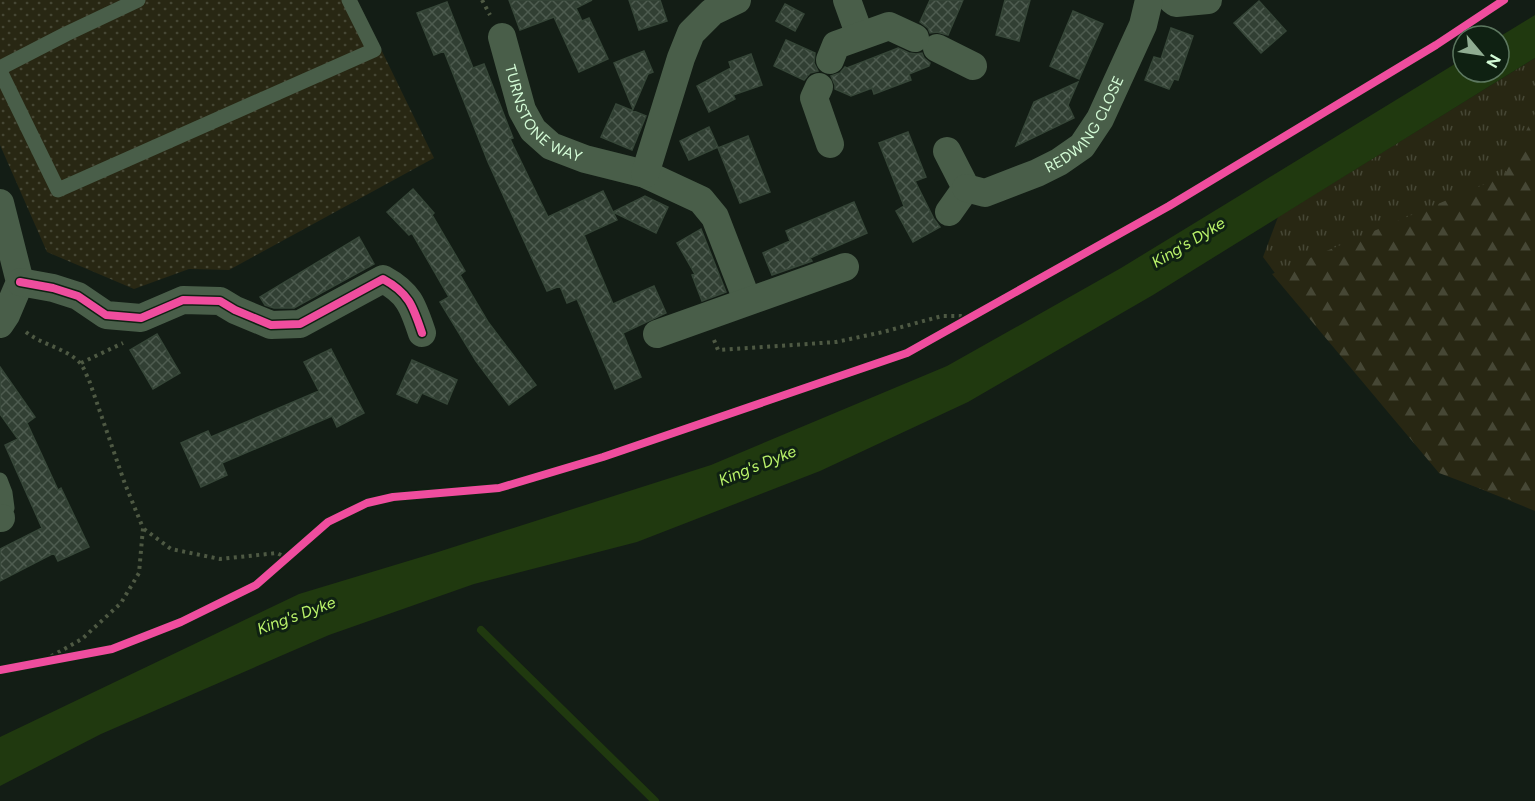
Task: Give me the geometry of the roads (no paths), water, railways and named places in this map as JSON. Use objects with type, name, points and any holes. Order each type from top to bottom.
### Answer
[{"type":"street","points":[[645,174],[691,33],[712,12],[737,0]]},
{"type":"street","points":[[847,0],[860,36]]},
{"type":"street","name":"REDWING CLOSE","points":[[966,188],[985,193],[1037,173],[1059,162],[1082,146],[1100,119],[1143,25],[1149,0]]},
{"type":"street","points":[[1172,0],[1176,3],[1208,0]]},
{"type":"street","points":[[830,60],[836,45],[889,26],[973,66]]},
{"type":"street","name":"TURNSTONE WAY","points":[[503,37],[522,110],[533,130],[551,146],[585,159],[645,174],[701,200],[715,217],[747,300]]},
{"type":"street","points":[[819,87],[814,98],[830,144]]},
{"type":"street","points":[[947,151],[966,188],[949,212]]},
{"type":"street","points":[[0,203],[20,282],[3,319]]},
{"type":"street","points":[[657,334],[844,267]]},
{"type":"street","points":[[20,282],[53,288],[78,296],[106,315],[141,318],[183,300],[220,301],[271,325],[300,324],[383,279],[399,287],[414,309],[422,333]]},
{"type":"lane","points":[[138,0],[66,34],[0,70],[58,190],[374,50],[349,0]]},
{"type":"lane","points":[[0,480],[8,508],[1,518]]},
{"type":"water","points":[[1535,15],[1535,58],[1511,73],[1511,30]]},
{"type":"water","name":"King's Dyke","points":[[1451,66],[1451,84],[1493,84],[1153,295],[968,402],[820,471],[637,542],[474,584],[329,635],[101,734],[0,786],[0,737],[299,594],[711,465],[947,366],[1121,268]]},
{"type":"waterway","points":[[481,630],[655,801]]}]
